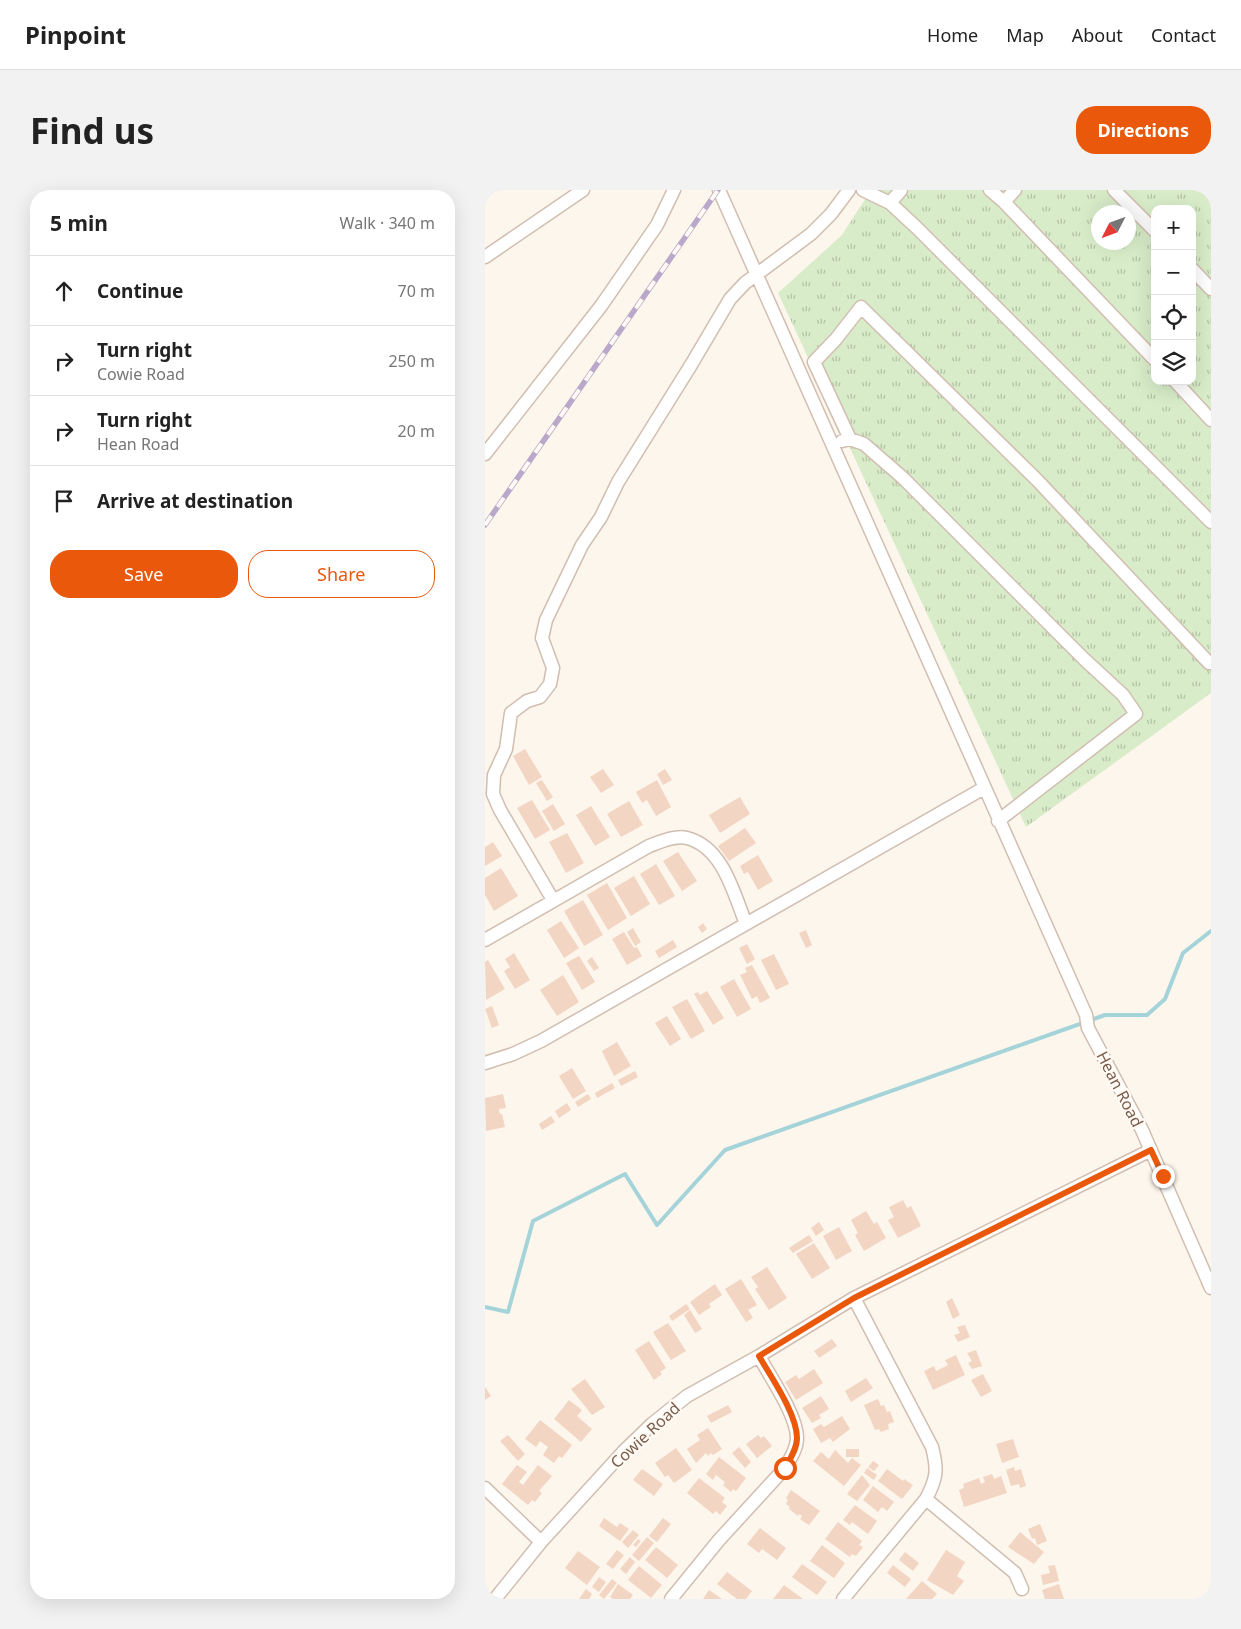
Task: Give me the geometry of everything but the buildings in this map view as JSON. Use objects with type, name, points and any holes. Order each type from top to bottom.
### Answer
[{"type":"street","points":[[485,257],[583,190]]},
{"type":"street","points":[[485,454],[601,306],[657,225],[674,190]]},
{"type":"street","name":"Hean Road","points":[[719,190],[833,444],[1087,1022],[1151,1150],[1211,1288]]},
{"type":"street","points":[[553,900],[499,810],[493,794],[494,775],[507,749],[511,713],[527,701],[540,697],[550,684],[553,668],[542,638],[545,620],[618,482],[730,299],[737,290],[811,234],[831,214],[849,190]]},
{"type":"street","points":[[863,190],[890,203],[1211,522]]},
{"type":"street","points":[[890,203],[901,190]]},
{"type":"street","points":[[990,190],[1005,202],[1151,356]]},
{"type":"street","points":[[1005,202],[1015,190]]},
{"type":"street","points":[[1115,190],[1151,227]]},
{"type":"street","points":[[1196,273],[1211,289]]},
{"type":"street","points":[[850,439],[814,362],[861,307],[1038,481],[1209,663]]},
{"type":"street","points":[[1179,385],[1211,420]]},
{"type":"street","points":[[833,444],[850,439],[864,444],[925,499],[1070,646],[1123,696],[1136,714],[999,821]]},
{"type":"street","points":[[485,1063],[541,1042],[984,788]]},
{"type":"street","points":[[485,940],[649,846],[667,840],[686,837],[702,846],[715,857],[728,877],[746,924]]},
{"type":"street","name":"Cowie Road","points":[[495,1599],[541,1542],[624,1451],[652,1424],[687,1396],[759,1356],[854,1298],[1151,1150]]},
{"type":"street","points":[[843,1599],[926,1499],[935,1481],[937,1466],[932,1447],[854,1298]]},
{"type":"street","points":[[671,1599],[719,1540],[785,1468],[793,1454],[797,1439],[793,1419],[759,1356]]},
{"type":"street","points":[[485,1488],[541,1542]]},
{"type":"street","points":[[926,1499],[1015,1573],[1022,1589]]},
{"type":"green space","points":[[871,190],[1211,190],[1211,693],[1026,827],[778,293],[842,235]]},
{"type":"waterway","points":[[485,1307],[508,1312],[533,1221],[625,1174],[657,1225],[725,1150],[1105,1015],[1147,1015],[1165,999],[1183,953],[1211,931]]},
{"type":"railway","points":[[485,525],[718,190]]},
{"type":"route","points":[[785,1468],[793,1454],[797,1439],[793,1419],[759,1356],[854,1298],[984,1234],[1069,1189],[1151,1150],[1163,1176]]}]
